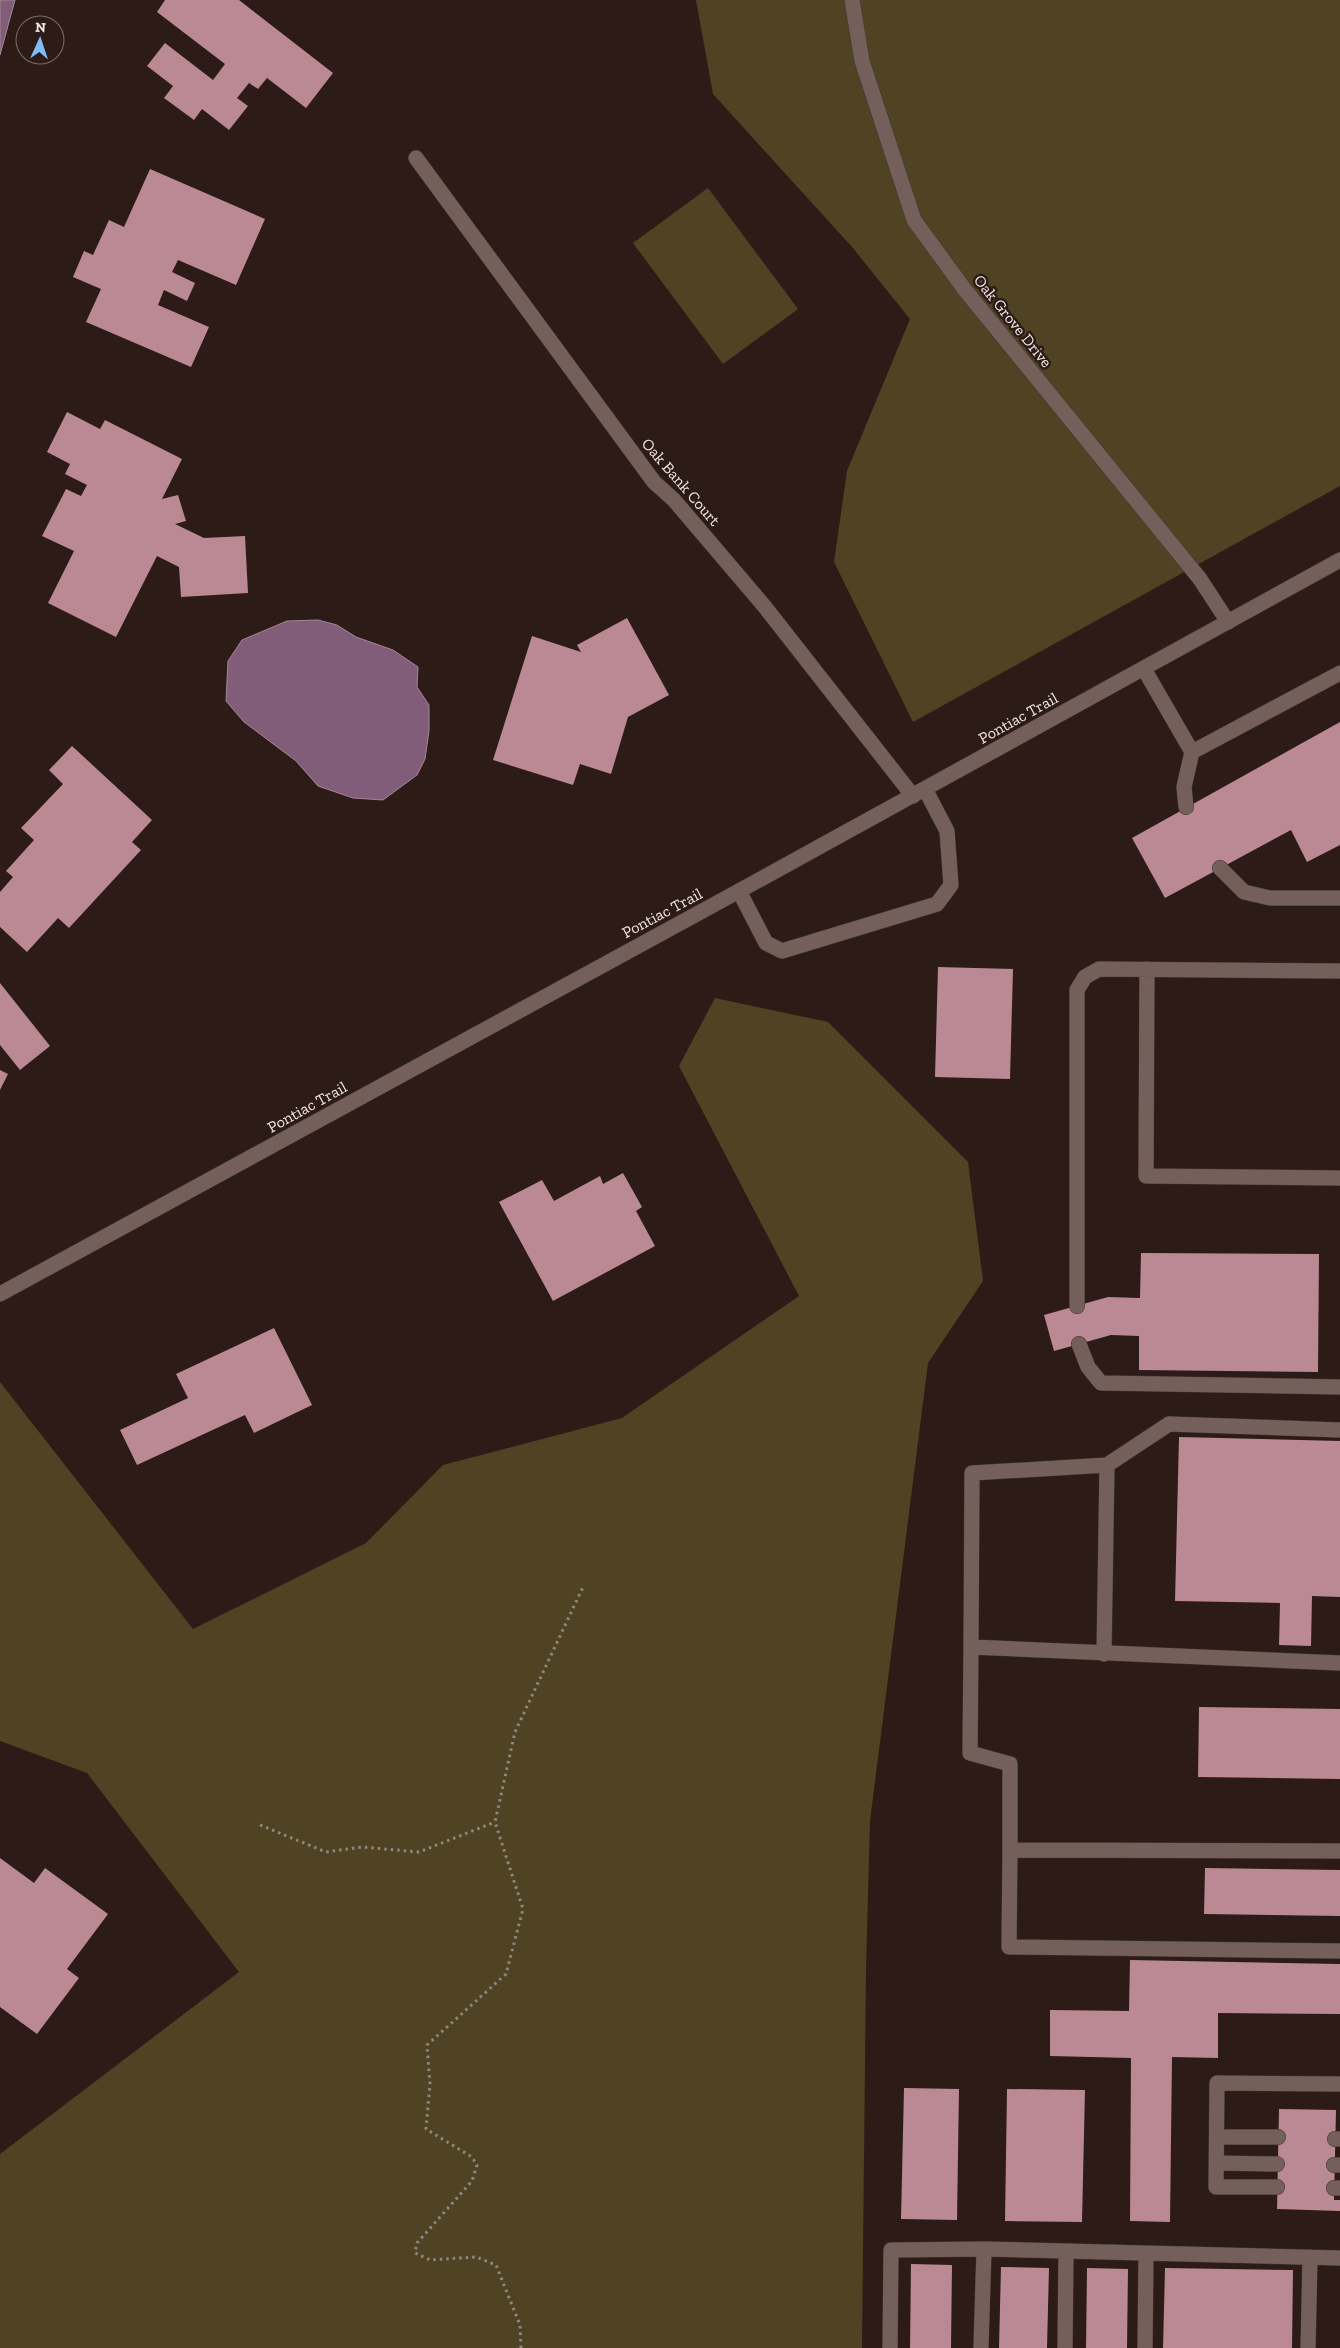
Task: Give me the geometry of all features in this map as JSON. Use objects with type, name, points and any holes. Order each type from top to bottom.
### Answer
[{"type":"street","name":"Oak Grove Drive","points":[[852,0],[862,61],[914,220],[965,290],[1200,579],[1228,622]]},
{"type":"street","name":"Oak Bank Court","points":[[416,158],[654,482],[674,500],[766,607],[919,792],[947,832],[951,886],[937,904],[782,951],[766,943],[738,891]]},
{"type":"street","name":"Pontiac Trail","points":[[0,1294],[1340,560]]},
{"type":"street","points":[[1144,669],[1192,752],[1184,787],[1186,807]]},
{"type":"street","points":[[1192,752],[1340,673]]},
{"type":"street","points":[[1220,868],[1244,892],[1270,898],[1340,898]]},
{"type":"street","points":[[1077,1306],[1078,990],[1085,977],[1099,969],[1340,971]]},
{"type":"street","points":[[1147,969],[1146,1176],[1340,1178]]},
{"type":"street","points":[[1079,1344],[1088,1367],[1101,1383],[1340,1387]]},
{"type":"street","points":[[1340,1430],[1169,1424],[1107,1465],[972,1473],[970,1753],[1010,1764],[1009,1947],[1340,1950]]},
{"type":"street","points":[[1104,1654],[1107,1465]]},
{"type":"street","points":[[971,1647],[1340,1663]]},
{"type":"street","points":[[1010,1850],[1340,1851]]},
{"type":"street","points":[[1277,2187],[1216,2187],[1217,2082],[1340,2084]]},
{"type":"street","points":[[1217,2137],[1278,2137]]},
{"type":"street","points":[[1217,2163],[1277,2164]]},
{"type":"street","points":[[981,2348],[984,2249]]},
{"type":"street","points":[[890,2348],[891,2250],[984,2249],[1340,2258]]},
{"type":"street","points":[[1065,2348],[1066,2252]]},
{"type":"street","points":[[1145,2348],[1146,2254]]},
{"type":"street","points":[[1308,2348],[1310,2257]]},
{"type":"path","points":[[520,2348],[520,2325],[496,2265],[476,2257],[430,2260],[415,2253],[417,2243],[472,2181],[477,2165],[472,2157],[426,2129],[430,2084],[427,2045],[506,1974],[523,1909],[495,1822],[515,1732],[583,1587]]},
{"type":"path","points":[[260,1825],[326,1852],[362,1847],[419,1852],[495,1822]]},
{"type":"shaded area","points":[[0,0],[15,0],[0,55]]},
{"type":"shaded area","points":[[696,0],[1340,0],[1340,486],[913,722],[834,562],[847,471],[910,319],[852,247],[713,94]]},
{"type":"shaded area","points":[[708,188],[798,309],[723,364],[633,243]]},
{"type":"shaded area","points":[[318,620],[337,625],[356,637],[393,650],[418,667],[417,687],[429,705],[429,731],[425,759],[417,775],[383,800],[353,798],[318,786],[296,761],[244,722],[226,701],[228,661],[242,640],[287,621]]},
{"type":"shaded area","points":[[715,998],[828,1022],[968,1162],[983,1281],[928,1363],[870,1821],[866,1969],[862,2348],[0,2348],[0,2154],[239,1972],[87,1773],[0,1741],[0,1382],[193,1629],[366,1543],[443,1465],[622,1418],[799,1296],[679,1066]]},
{"type":"building","points":[[165,0],[239,0],[333,73],[306,108],[267,78],[258,89],[249,83],[237,98],[248,106],[229,130],[202,109],[194,120],[164,98],[173,86],[147,66],[165,43],[213,80],[225,64],[157,12]]},
{"type":"building","points":[[150,169],[265,219],[236,285],[178,260],[172,272],[195,283],[187,301],[164,290],[158,305],[209,327],[191,367],[86,322],[101,289],[73,277],[84,251],[93,255],[109,220],[124,227]]},
{"type":"building","points":[[67,412],[100,429],[105,420],[182,459],[162,499],[178,495],[186,521],[175,524],[204,538],[245,536],[248,593],[181,597],[179,567],[157,556],[116,637],[48,603],[74,551],[42,536],[66,489],[81,496],[87,485],[65,474],[70,464],[47,452]]},
{"type":"building","points":[[627,618],[669,695],[628,717],[611,774],[580,764],[573,785],[493,760],[532,636],[581,652],[577,645]]},
{"type":"building","points":[[1340,722],[1340,845],[1307,862],[1291,830],[1165,898],[1132,838]]},
{"type":"building","points":[[72,746],[152,820],[132,842],[141,850],[69,928],[58,918],[27,952],[0,927],[0,892],[13,877],[6,871],[34,840],[21,828],[63,784],[49,770]]},
{"type":"building","points":[[938,967],[1013,969],[1010,1079],[935,1077]]},
{"type":"building","points":[[0,983],[50,1046],[20,1070],[0,1045]]},
{"type":"building","points":[[0,1070],[8,1074],[0,1090]]},
{"type":"building","points":[[623,1173],[642,1207],[636,1211],[655,1246],[553,1301],[499,1202],[542,1180],[554,1201],[600,1176],[603,1184]]},
{"type":"building","points":[[1141,1253],[1319,1254],[1318,1372],[1139,1370],[1139,1336],[1111,1335],[1054,1351],[1044,1315],[1108,1297],[1140,1298]]},
{"type":"building","points":[[274,1328],[312,1405],[254,1433],[245,1415],[137,1465],[120,1430],[188,1398],[176,1374]]},
{"type":"building","points":[[1179,1437],[1340,1441],[1340,1597],[1312,1596],[1311,1646],[1279,1645],[1280,1603],[1175,1601]]},
{"type":"building","points":[[1199,1707],[1340,1709],[1340,1779],[1198,1777]]},
{"type":"building","points":[[0,1858],[34,1883],[45,1868],[108,1914],[67,1969],[79,1978],[37,2034],[0,2007]]},
{"type":"building","points":[[1205,1868],[1340,1870],[1340,1916],[1204,1914]]},
{"type":"building","points":[[1130,1960],[1340,1964],[1340,2014],[1218,2013],[1218,2058],[1172,2057],[1170,2222],[1130,2221],[1131,2058],[1050,2056],[1050,2010],[1129,2011]]},
{"type":"building","points":[[904,2088],[959,2089],[957,2220],[901,2219]]},
{"type":"building","points":[[1007,2089],[1085,2090],[1082,2222],[1005,2221]]},
{"type":"building","points":[[1279,2109],[1336,2110],[1334,2200],[1340,2200],[1340,2211],[1277,2209]]},
{"type":"building","points":[[911,2264],[952,2265],[951,2348],[910,2348]]},
{"type":"building","points":[[1001,2267],[1049,2268],[1047,2348],[999,2348]]},
{"type":"building","points":[[1087,2268],[1128,2269],[1127,2348],[1086,2348]]},
{"type":"building","points":[[1165,2268],[1293,2270],[1292,2348],[1163,2348]]}]
